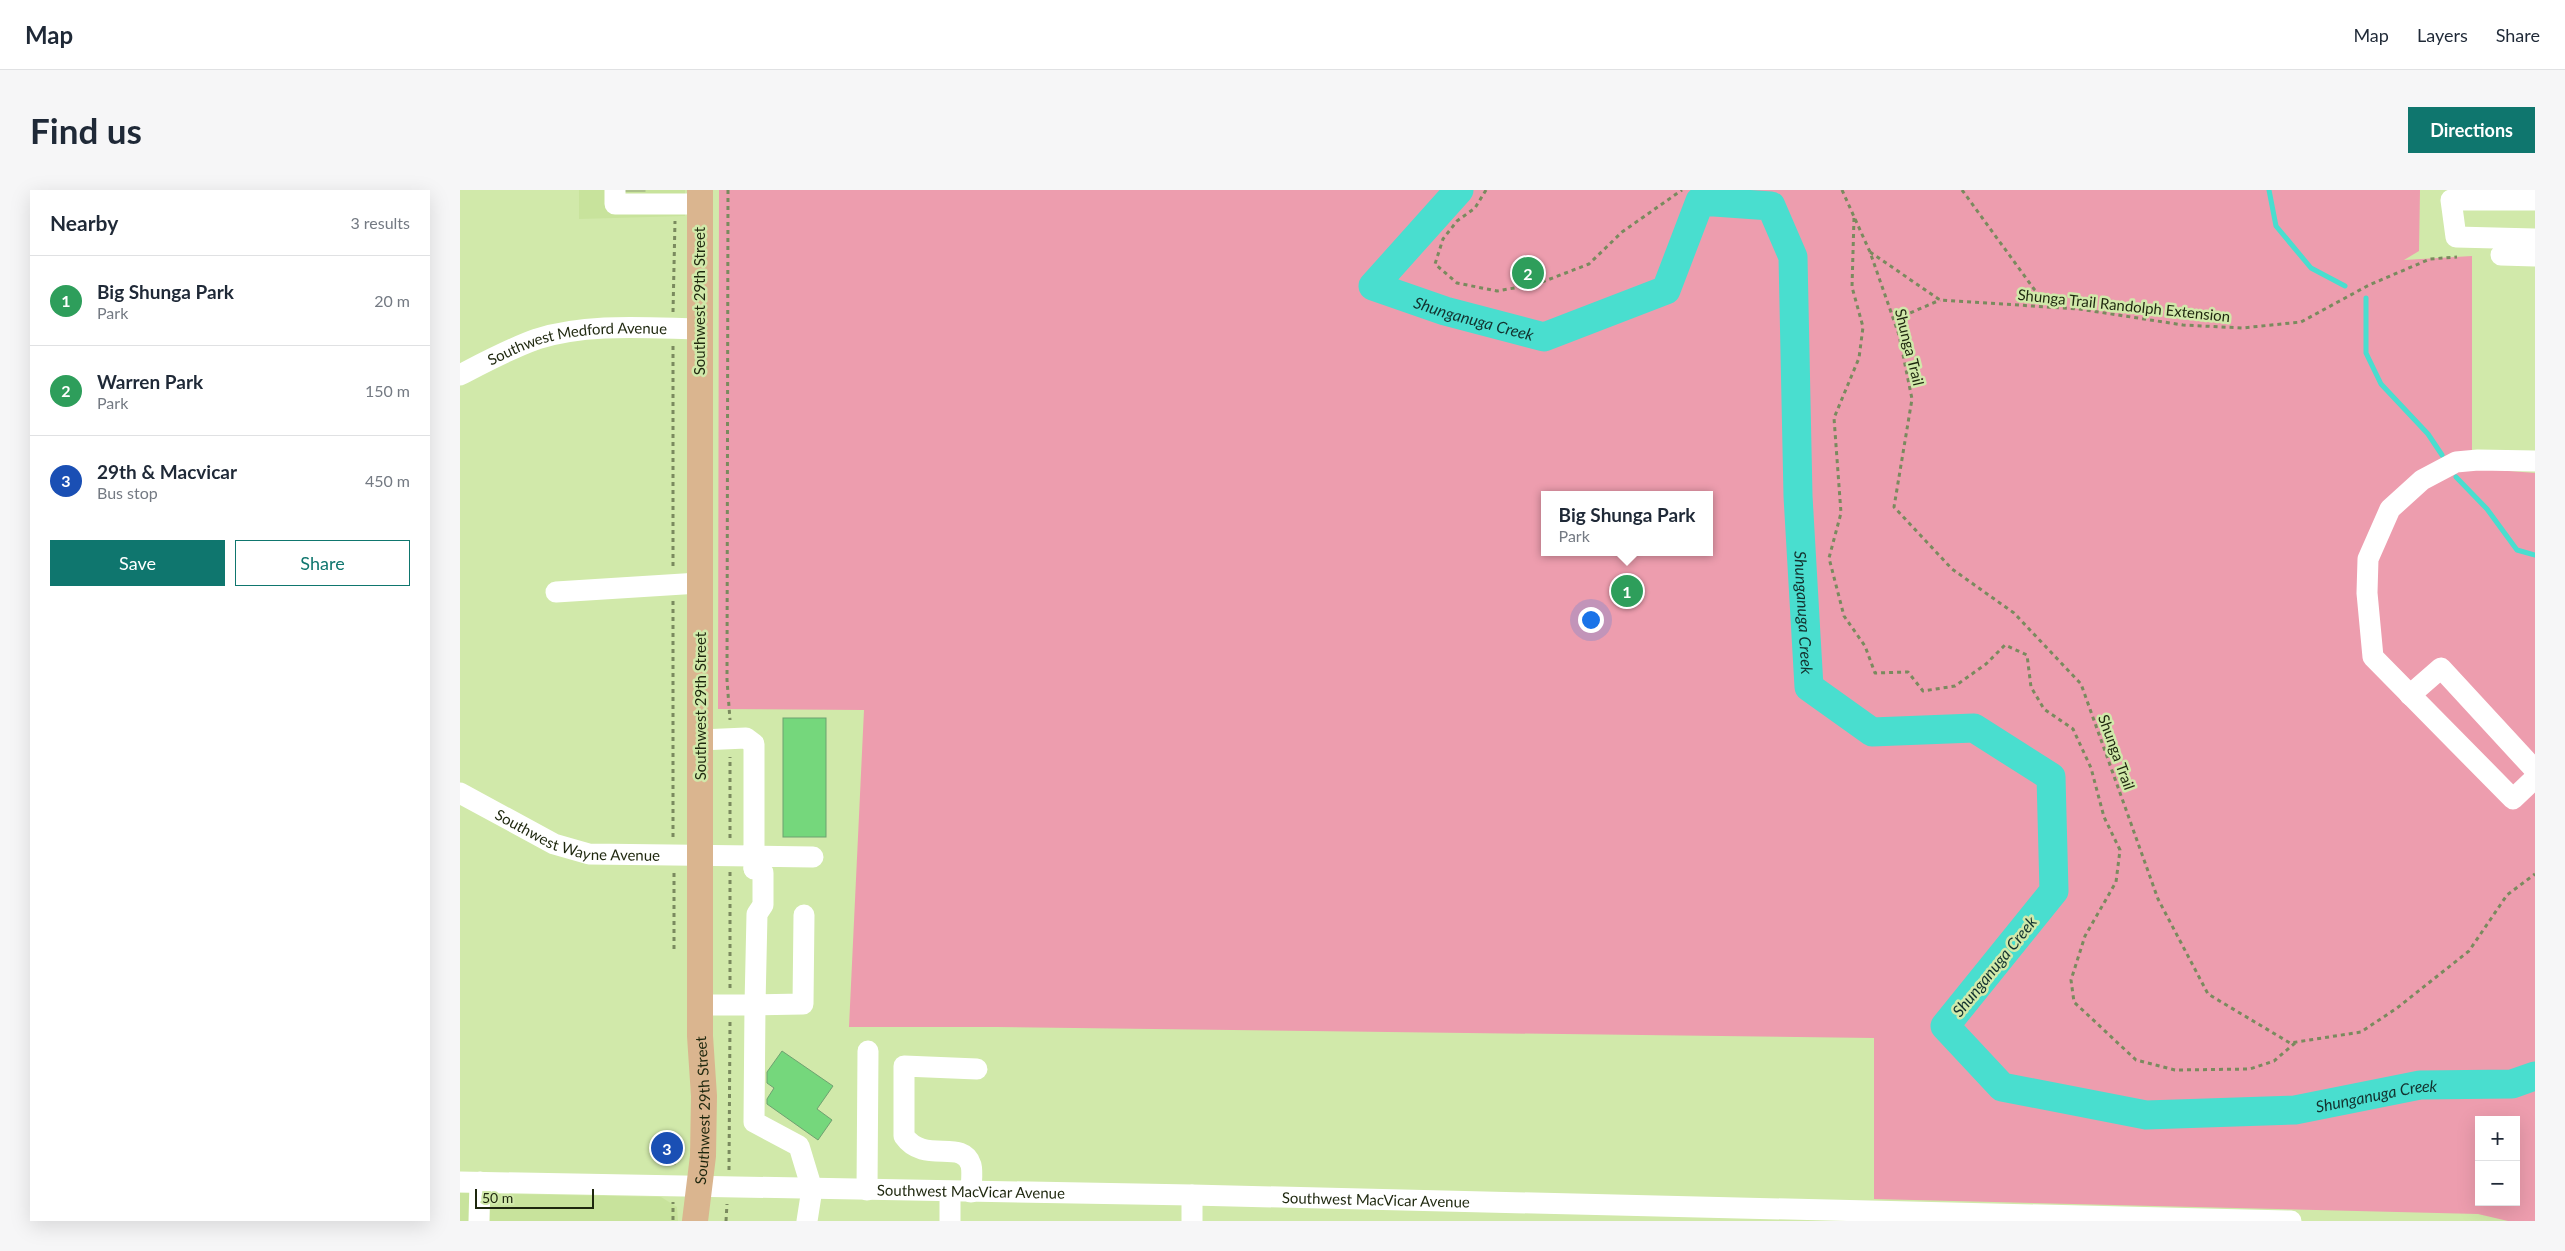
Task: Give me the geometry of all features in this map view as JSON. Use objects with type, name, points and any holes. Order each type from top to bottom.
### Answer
[{"type":"main road","name":"Southwest 29th Street","points":[[695,1221],[703,1156],[704,1096],[700,1005],[700,197]]},
{"type":"street","points":[[629,195],[700,197]]},
{"type":"street","points":[[2535,200],[2451,200],[2456,237],[2535,238]]},
{"type":"street","points":[[2501,255],[2535,256]]},
{"type":"street","name":"Southwest Medford Avenue","points":[[460,374],[521,345],[561,334],[588,329],[699,328]]},
{"type":"street","points":[[2535,461],[2478,460],[2456,462],[2422,480],[2390,509],[2368,559],[2367,593],[2373,657],[2513,799],[2535,778]]},
{"type":"street","points":[[556,592],[699,583]]},
{"type":"street","points":[[2410,695],[2441,668],[2535,770]]},
{"type":"street","points":[[700,740],[746,738],[754,744],[754,862],[749,874],[749,905],[757,914],[754,1122],[799,1146],[812,1189],[807,1221]]},
{"type":"street","name":"Southwest Wayne Avenue","points":[[460,793],[530,832],[570,850],[589,854],[700,854],[730,856],[754,862],[813,858]]},
{"type":"street","points":[[700,1005],[803,1004],[804,915]]},
{"type":"street","points":[[867,1190],[868,1051]]},
{"type":"street","points":[[971,1192],[971,1165],[967,1158],[957,1151],[922,1151],[910,1145],[904,1136],[904,1066],[977,1069]]},
{"type":"street","points":[[470,1182],[479,1221]]},
{"type":"street","name":"Southwest MacVicar Avenue","points":[[470,1182],[1192,1195],[2292,1221]]},
{"type":"street","points":[[950,1192],[950,1221]]},
{"type":"street","points":[[1192,1195],[1192,1221]]},
{"type":"path","points":[[726,1221],[730,1005],[730,738],[727,670],[728,190]]},
{"type":"path","points":[[1486,190],[1475,208],[1457,221],[1443,238],[1435,264],[1457,283],[1497,291],[1537,284],[1589,264],[1622,232],[1682,190]]},
{"type":"path","name":"Shunga Trail","points":[[1842,190],[1870,252],[1899,334],[1912,400],[1894,507],[1952,569],[2014,613],[2081,684],[2158,899],[2208,994],[2290,1043],[2296,1043]]},
{"type":"path","points":[[1962,190],[2034,289],[2053,308]]},
{"type":"path","points":[[1854,218],[1852,287],[1863,327],[1859,358],[1834,418],[1841,512],[1829,558],[1844,616],[1865,646],[1875,673],[1908,672],[1923,691],[1955,686],[1986,664],[2005,645],[2027,655],[2031,688],[2044,709],[2073,729],[2091,768],[2104,817],[2120,850],[2116,882],[2085,936],[2071,980],[2074,1002],[2136,1060],[2175,1070],[2250,1068],[2274,1060],[2296,1043],[2361,1032],[2397,1008],[2469,951],[2507,895],[2535,874]]},
{"type":"path","points":[[1870,252],[1940,300]]},
{"type":"path","name":"Shunga Trail Randolph Extension","points":[[1899,334],[1910,313],[1940,300],[2053,308],[2183,325],[2242,328],[2302,322],[2368,285],[2430,259],[2464,256]]},
{"type":"shaded area","points":[[579,190],[685,190],[685,216],[579,219]]},
{"type":"shaded area","points":[[719,190],[2420,190],[2419,251],[2404,260],[2472,256],[2472,468],[2535,473],[2535,1221],[2508,1221],[2478,1214],[1874,1199],[1874,1038],[997,1027],[849,1027],[864,710],[718,709]]},
{"type":"shaded area","points":[[460,1193],[661,1197],[677,1207],[678,1221],[460,1221]]},
{"type":"building","points":[[783,718],[826,718],[826,837],[783,837]]},
{"type":"building","points":[[782,1051],[833,1086],[817,1109],[832,1120],[818,1140],[767,1104],[767,1099],[774,1088],[767,1083],[767,1072]]},
{"type":"waterway","name":"Shunganuga Creek","points":[[1459,190],[1373,286],[1445,311],[1544,337],[1666,290],[1700,201],[1771,206],[1793,257],[1798,496],[1809,687],[1872,732],[1974,728],[2051,777],[2054,891],[1945,1026],[2002,1087],[2146,1115],[2295,1110],[2420,1085],[2512,1084],[2535,1076]]},
{"type":"waterway","points":[[2269,190],[2276,226],[2311,268],[2345,286]]},
{"type":"waterway","points":[[2366,298],[2366,353],[2381,384],[2428,434],[2442,455]]},
{"type":"waterway","points":[[2456,477],[2487,509],[2517,550],[2535,555]]},
{"type":"place","name":"Warren Park","points":[[1528,273]]},
{"type":"place","name":"Big Shunga Park","points":[[1627,591]]},
{"type":"place","name":"29th & Macvicar","points":[[667,1148]]}]
